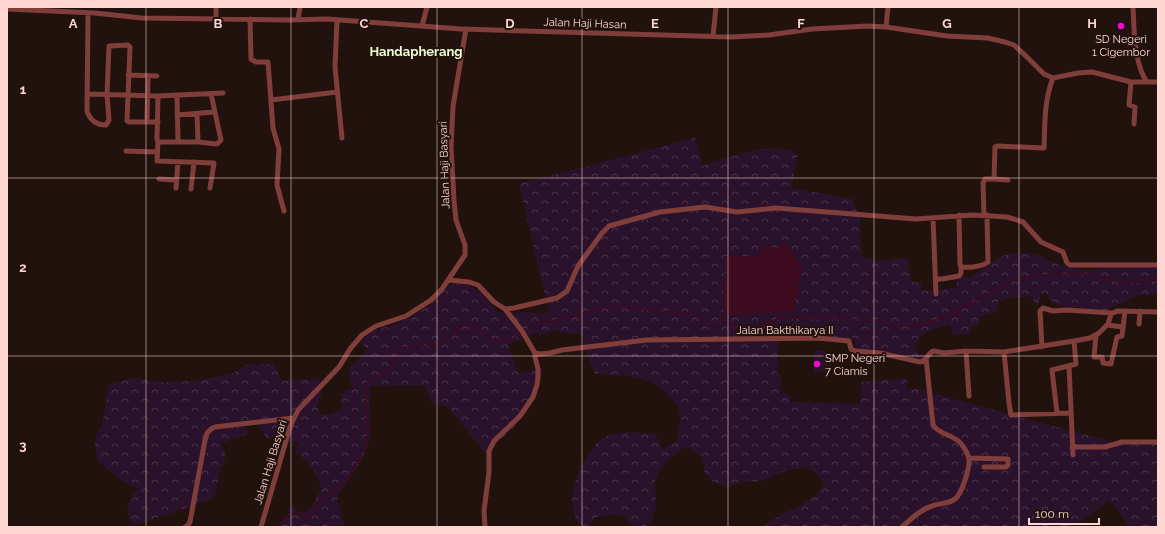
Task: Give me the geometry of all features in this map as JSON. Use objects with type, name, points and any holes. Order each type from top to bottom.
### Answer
[{"type":"street","points":[[216,7],[216,19]]},
{"type":"street","points":[[298,19],[300,7]]},
{"type":"street","points":[[422,26],[427,7]]},
{"type":"street","points":[[713,36],[716,7]]},
{"type":"street","points":[[886,27],[888,7]]},
{"type":"street","points":[[1133,7],[1141,70],[1147,82]]},
{"type":"street","name":"Jalan Haji Hasan","points":[[7,9],[14,8],[142,18],[337,20],[466,29],[747,37],[812,28],[886,27],[942,36],[988,38],[1005,42],[1014,45],[1044,74],[1053,78]]},
{"type":"street","points":[[88,14],[87,111],[89,118],[99,125],[106,125],[108,120],[107,95],[109,46],[128,45],[130,47],[127,121],[158,122]]},
{"type":"street","points":[[250,19],[251,59],[256,62],[268,62],[273,128],[279,149],[277,185],[284,211]]},
{"type":"street","points":[[337,20],[335,67],[342,138]]},
{"type":"street","name":"Jalan Haji Basyari","points":[[261,527],[293,418],[310,397],[339,367],[350,349],[362,335],[370,329],[406,316],[417,310],[438,294],[465,252],[465,245],[456,220],[451,147],[452,106],[466,29]]},
{"type":"street","points":[[994,179],[996,146],[1044,148],[1045,107],[1048,91],[1053,78],[1092,72],[1131,82],[1158,82]]},
{"type":"street","points":[[128,75],[157,76]]},
{"type":"street","points":[[147,122],[148,76]]},
{"type":"street","points":[[1131,82],[1129,105],[1135,107],[1134,124]]},
{"type":"street","points":[[271,100],[337,92]]},
{"type":"street","points":[[88,94],[158,96],[223,93]]},
{"type":"street","points":[[158,142],[198,142],[217,144],[221,140],[211,94]]},
{"type":"street","points":[[177,95],[178,142]]},
{"type":"street","points":[[158,96],[157,161],[214,163],[210,188]]},
{"type":"street","points":[[177,115],[214,112]]},
{"type":"street","points":[[197,114],[198,142]]},
{"type":"street","points":[[126,151],[157,152]]},
{"type":"street","points":[[176,188],[178,162]]},
{"type":"street","points":[[191,189],[194,162]]},
{"type":"street","points":[[961,267],[966,268],[983,265],[988,262],[983,183],[985,179],[1008,180]]},
{"type":"street","points":[[159,180],[176,180]]},
{"type":"street","points":[[505,309],[562,296],[567,291],[574,273],[581,262],[607,228],[615,224],[660,212],[705,207],[737,212],[776,208],[916,219],[959,215],[1007,217],[1023,222],[1041,242],[1063,252],[1070,265],[1158,265]]},
{"type":"street","points":[[936,279],[940,280],[959,276],[961,273],[959,215]]},
{"type":"street","points":[[933,218],[936,294]]},
{"type":"street","points":[[448,280],[469,282],[478,285],[494,302],[505,309],[523,333],[535,353],[538,369],[537,385],[533,397],[520,416],[494,441],[489,451],[489,478],[484,511],[485,527]]},
{"type":"street","points":[[1042,347],[1040,311],[1042,308],[1053,311],[1067,310],[1112,313],[1117,311],[1158,312]]},
{"type":"street","points":[[1096,335],[1094,356],[1103,357],[1103,364],[1111,364],[1117,337],[1122,336],[1125,311]]},
{"type":"street","points":[[1139,324],[1140,311]]},
{"type":"street","name":"Jalan Bakthikarya II","points":[[535,353],[550,353],[562,350],[647,340],[818,338],[849,341],[851,349],[855,351],[880,353],[918,362],[923,361],[930,353],[934,351],[944,353],[1004,352],[1074,341],[1096,335],[1107,325],[1112,313]]},
{"type":"street","points":[[1107,325],[1123,327]]},
{"type":"street","points":[[1057,413],[1052,370],[1076,363],[1074,341]]},
{"type":"street","points":[[966,352],[969,396]]},
{"type":"street","points":[[1004,352],[1011,414],[1070,412]]},
{"type":"street","points":[[902,527],[920,511],[934,505],[952,501],[958,496],[969,464],[969,458],[966,451],[957,439],[937,430],[933,425],[926,358]]},
{"type":"street","points":[[1069,366],[1073,456]]},
{"type":"street","points":[[185,527],[190,522],[207,433],[211,429],[223,425],[293,418]]},
{"type":"street","points":[[1072,447],[1105,447],[1122,442],[1158,442]]},
{"type":"street","points":[[969,458],[1008,459],[1008,464],[1006,467],[984,467]]},
{"type":"green space","points":[[695,138],[702,166],[752,151],[780,149],[798,154],[791,188],[852,199],[860,219],[861,257],[876,261],[907,258],[912,282],[921,283],[922,291],[956,288],[958,279],[963,276],[970,278],[994,261],[1014,253],[1037,255],[1060,265],[1085,270],[1103,268],[1158,267],[1158,294],[1139,295],[1104,311],[1059,305],[1052,302],[1046,293],[1041,294],[1039,303],[1034,304],[1033,296],[1008,298],[997,302],[998,312],[979,316],[979,325],[970,327],[970,334],[952,335],[951,325],[929,331],[917,340],[916,351],[918,354],[926,354],[921,359],[885,351],[856,349],[854,338],[778,338],[777,374],[781,374],[780,393],[790,394],[790,402],[860,404],[861,382],[907,378],[907,389],[917,389],[1112,442],[1158,443],[1158,527],[1129,527],[1110,500],[1072,527],[764,527],[774,519],[803,505],[814,496],[825,486],[821,478],[810,470],[797,468],[783,472],[763,481],[741,482],[728,488],[712,481],[705,473],[702,458],[685,446],[666,463],[656,477],[655,510],[649,523],[645,527],[640,527],[624,517],[614,515],[595,517],[587,527],[583,526],[578,522],[573,510],[572,501],[574,485],[580,469],[597,443],[601,439],[615,433],[628,432],[655,434],[662,449],[676,442],[680,415],[677,407],[669,396],[653,383],[644,379],[625,375],[595,374],[586,350],[583,336],[555,330],[539,335],[538,332],[508,345],[518,373],[542,368],[535,398],[531,406],[506,435],[485,453],[448,407],[431,402],[425,385],[370,386],[370,439],[358,467],[339,493],[337,501],[344,521],[342,527],[276,527],[289,513],[288,511],[294,507],[297,511],[305,513],[308,511],[322,489],[312,468],[295,452],[299,443],[277,439],[274,436],[268,440],[254,419],[244,421],[248,434],[221,443],[226,456],[221,468],[214,498],[133,526],[128,515],[128,506],[129,502],[139,488],[119,479],[98,461],[95,443],[96,437],[102,426],[109,385],[133,378],[161,382],[195,381],[234,373],[246,365],[273,364],[282,381],[320,379],[321,396],[316,406],[321,415],[327,415],[333,414],[340,409],[342,406],[341,395],[352,388],[349,378],[350,367],[368,349],[361,343],[368,334],[378,329],[393,325],[414,315],[436,299],[449,286],[456,283],[468,285],[483,294],[497,312],[549,313],[519,184]],"holes":[[[784,242],[794,312],[726,256],[760,256],[781,248]]]},
{"type":"green space","points":[[815,350],[828,351],[827,373],[814,372]]},
{"type":"shaded area","points":[[784,242],[802,268],[794,312],[723,314],[726,256],[760,256],[761,247],[780,248]]},
{"type":"waterway","points":[[525,332],[534,324],[549,322],[594,310],[612,307],[649,309],[690,314],[700,318],[708,327],[714,325],[721,318],[725,318],[728,323],[740,330],[754,328],[780,318],[878,320],[892,325],[912,327],[928,323],[954,313],[1007,283],[1033,275],[1085,274],[1122,283],[1158,281]]},
{"type":"waterway","points":[[279,527],[295,512],[299,512],[307,517],[313,514],[316,505],[345,481],[351,474],[367,442],[368,431],[366,390],[368,381],[388,371],[401,348],[440,344],[459,327],[467,323],[482,330],[494,341],[510,340],[522,334]]},
{"type":"place","name":"SD Negeri 1 Cigembor","points":[[1121,26]]},
{"type":"place","name":"SMP Negeri 7 Ciamis","points":[[817,364]]},
{"type":"district","name":"Handapherang","points":[[416,51]]}]
